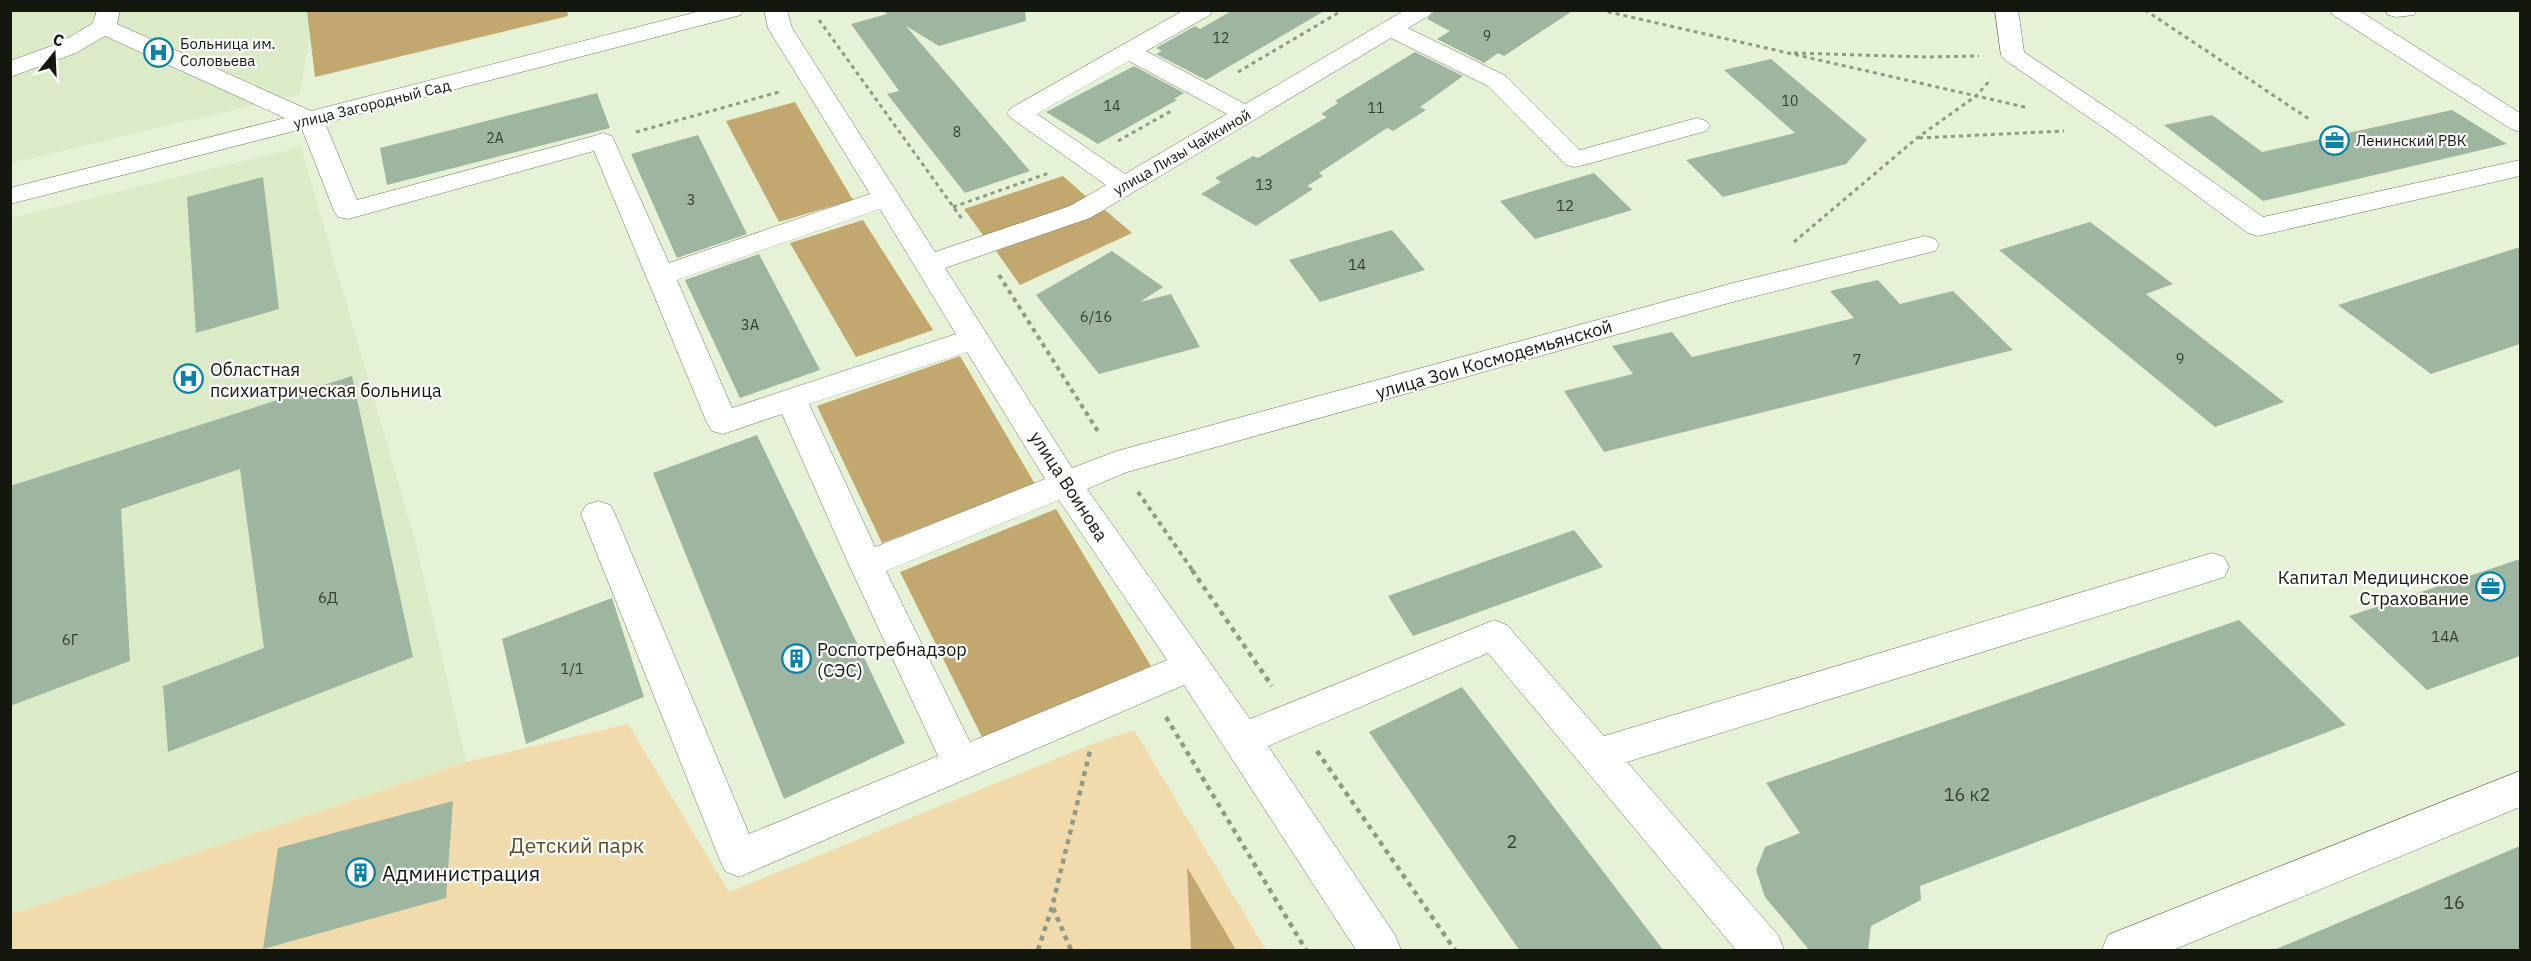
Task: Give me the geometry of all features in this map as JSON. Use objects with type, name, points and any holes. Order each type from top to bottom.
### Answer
[{"type":"street","name":"улица Загородный Сад","points":[[10,196],[733,10]]},
{"type":"street","points":[[1124,186],[1020,113],[1202,10]]},
{"type":"street","name":"улица Лизы Чайкиной","points":[[928,264],[1080,212],[1422,10]]},
{"type":"street","points":[[2006,10],[2013,55],[2122,129],[2258,227],[2520,168]]},
{"type":"street","points":[[2341,10],[2520,124]]},
{"type":"street","points":[[2396,10],[2406,10]]},
{"type":"street","name":"улица Воинова","points":[[778,12],[780,28],[1066,485],[1242,739],[1380,951]]},
{"type":"street","points":[[10,69],[68,48],[106,19],[311,120],[348,211],[603,141],[723,423],[975,339]]},
{"type":"street","points":[[1391,29],[1497,81],[1575,159],[1696,126]]},
{"type":"street","points":[[1130,52],[1246,114]]},
{"type":"street","points":[[660,276],[886,198]]},
{"type":"street","name":"улица Зои Космодемьянской","points":[[866,565],[1118,463],[1733,292],[1925,244]]},
{"type":"street","points":[[791,399],[866,565],[961,764]]},
{"type":"street","points":[[598,514],[739,858],[1191,666]]},
{"type":"street","points":[[1596,755],[2212,567]]},
{"type":"street","points":[[1242,739],[1494,635],[1763,951]]},
{"type":"street","points":[[2123,951],[2520,789]]},
{"type":"path","points":[[953,207],[1086,159],[1343,10]]},
{"type":"path","points":[[1600,10],[2032,109]]},
{"type":"path","points":[[2145,10],[2309,119]]},
{"type":"path","points":[[1784,53],[1927,57],[2013,55]]},
{"type":"path","points":[[1787,248],[1917,138],[1976,96],[2013,55]]},
{"type":"path","points":[[603,141],[814,82]]},
{"type":"path","points":[[1917,138],[2122,129]]},
{"type":"path","points":[[1147,685],[1306,951]]},
{"type":"path","points":[[1038,951],[1053,907],[1092,744]]},
{"type":"path","points":[[1053,907],[1071,951]]},
{"type":"shaded area","name":"Больница им. Соловьева","points":[[10,11],[314,11],[300,94],[11,163]]},
{"type":"shaded area","points":[[307,11],[567,11],[568,16],[315,77]]},
{"type":"shaded area","points":[[795,102],[853,200],[779,222],[726,121]]},
{"type":"shaded area","name":"Областная психиатрическая больница","points":[[301,147],[415,540],[466,762],[11,915],[10,218]]},
{"type":"shaded area","points":[[1063,176],[1089,199],[985,238],[964,209]]},
{"type":"shaded area","points":[[1105,210],[1132,233],[1020,285],[996,251],[1083,220]]},
{"type":"shaded area","points":[[863,220],[933,330],[856,357],[790,243]]},
{"type":"shaded area","points":[[960,356],[1035,484],[882,543],[817,406]]},
{"type":"shaded area","points":[[1056,509],[1151,666],[984,741],[900,572]]},
{"type":"shaded area","points":[[1187,867],[1236,950],[1191,950]]},
{"type":"green space","name":"Детский парк","points":[[628,724],[729,892],[1092,744],[1134,730],[1266,950],[11,950],[10,915],[466,762]]},
{"type":"building","points":[[881,10],[1025,10],[1026,21],[939,46],[906,26],[1030,171],[965,193],[887,94],[899,91],[851,24],[887,14]]},
{"type":"building","points":[[1233,10],[1326,10],[1206,80],[1156,54],[1162,51],[1156,48],[1195,26],[1200,29]]},
{"type":"building","points":[[1435,10],[1574,10],[1504,56],[1498,53],[1484,63],[1437,39],[1450,31],[1427,19]]},
{"type":"building","points":[[1415,52],[1463,76],[1420,107],[1426,110],[1393,131],[1387,128],[1319,173],[1323,176],[1307,186],[1313,189],[1256,226],[1201,194],[1221,182],[1215,178],[1253,156],[1258,158],[1327,117],[1321,114],[1338,103],[1335,101]]},
{"type":"building","points":[[1771,59],[1867,140],[1846,164],[1723,197],[1686,160],[1795,133],[1724,70]]},
{"type":"building","points":[[1134,66],[1184,93],[1174,99],[1177,100],[1098,144],[1046,112]]},
{"type":"building","points":[[597,93],[610,128],[387,185],[380,148]]},
{"type":"building","points":[[2452,110],[2507,144],[2263,201],[2164,125],[2212,115],[2262,152]]},
{"type":"building","points":[[698,135],[747,234],[677,258],[631,154]]},
{"type":"building","points":[[1594,173],[1632,210],[1535,239],[1500,201]]},
{"type":"building","points":[[263,177],[279,309],[196,333],[187,197]]},
{"type":"building","points":[[2090,222],[2173,284],[2146,294],[2284,402],[2215,427],[1999,250]]},
{"type":"building","points":[[1392,230],[1425,270],[1320,302],[1289,260]]},
{"type":"building","points":[[2520,247],[2520,344],[2431,374],[2338,305]]},
{"type":"building","points":[[1112,251],[1163,287],[1140,302],[1171,294],[1200,347],[1099,374],[1036,295]]},
{"type":"building","points":[[759,254],[820,370],[740,398],[685,280]]},
{"type":"building","points":[[1878,280],[1900,304],[1953,291],[2013,350],[1604,452],[1564,391],[1633,374],[1612,346],[1672,332],[1692,357],[1854,318],[1830,291]]},
{"type":"building","points":[[352,376],[413,657],[168,752],[163,686],[264,648],[240,469],[121,509],[130,661],[10,706],[10,486]]},
{"type":"building","name":"Роспотребнадзор (СЭС)","points":[[757,435],[905,743],[784,799],[653,473]]},
{"type":"building","points":[[1574,530],[1603,567],[1413,636],[1388,596]]},
{"type":"building","points":[[2520,559],[2520,656],[2427,690],[2349,616]]},
{"type":"building","points":[[612,598],[644,697],[526,744],[502,639]]},
{"type":"building","points":[[2239,620],[2346,725],[1920,886],[1921,900],[1871,926],[1868,951],[1810,951],[1765,897],[1756,870],[1765,847],[1800,833],[1766,783]]},
{"type":"building","points":[[1462,687],[1664,951],[1520,951],[1369,732]]},
{"type":"building","name":"Администрация","points":[[453,801],[446,898],[263,949],[278,848]]},
{"type":"building","points":[[2520,846],[2520,951],[2274,951],[2274,950]]},
{"type":"place","name":"Больница им. Соловьева","points":[[159,52]]},
{"type":"place","name":"Ленинский РВК","points":[[2335,140]]},
{"type":"place","name":"Областная психиатрическая больница","points":[[189,379]]},
{"type":"place","name":"Капитал Медицинское Страхование","points":[[2490,587]]},
{"type":"place","name":"Роспотребнадзор (СЭС)","points":[[796,659]]},
{"type":"place","name":"Администрация","points":[[361,873]]}]
